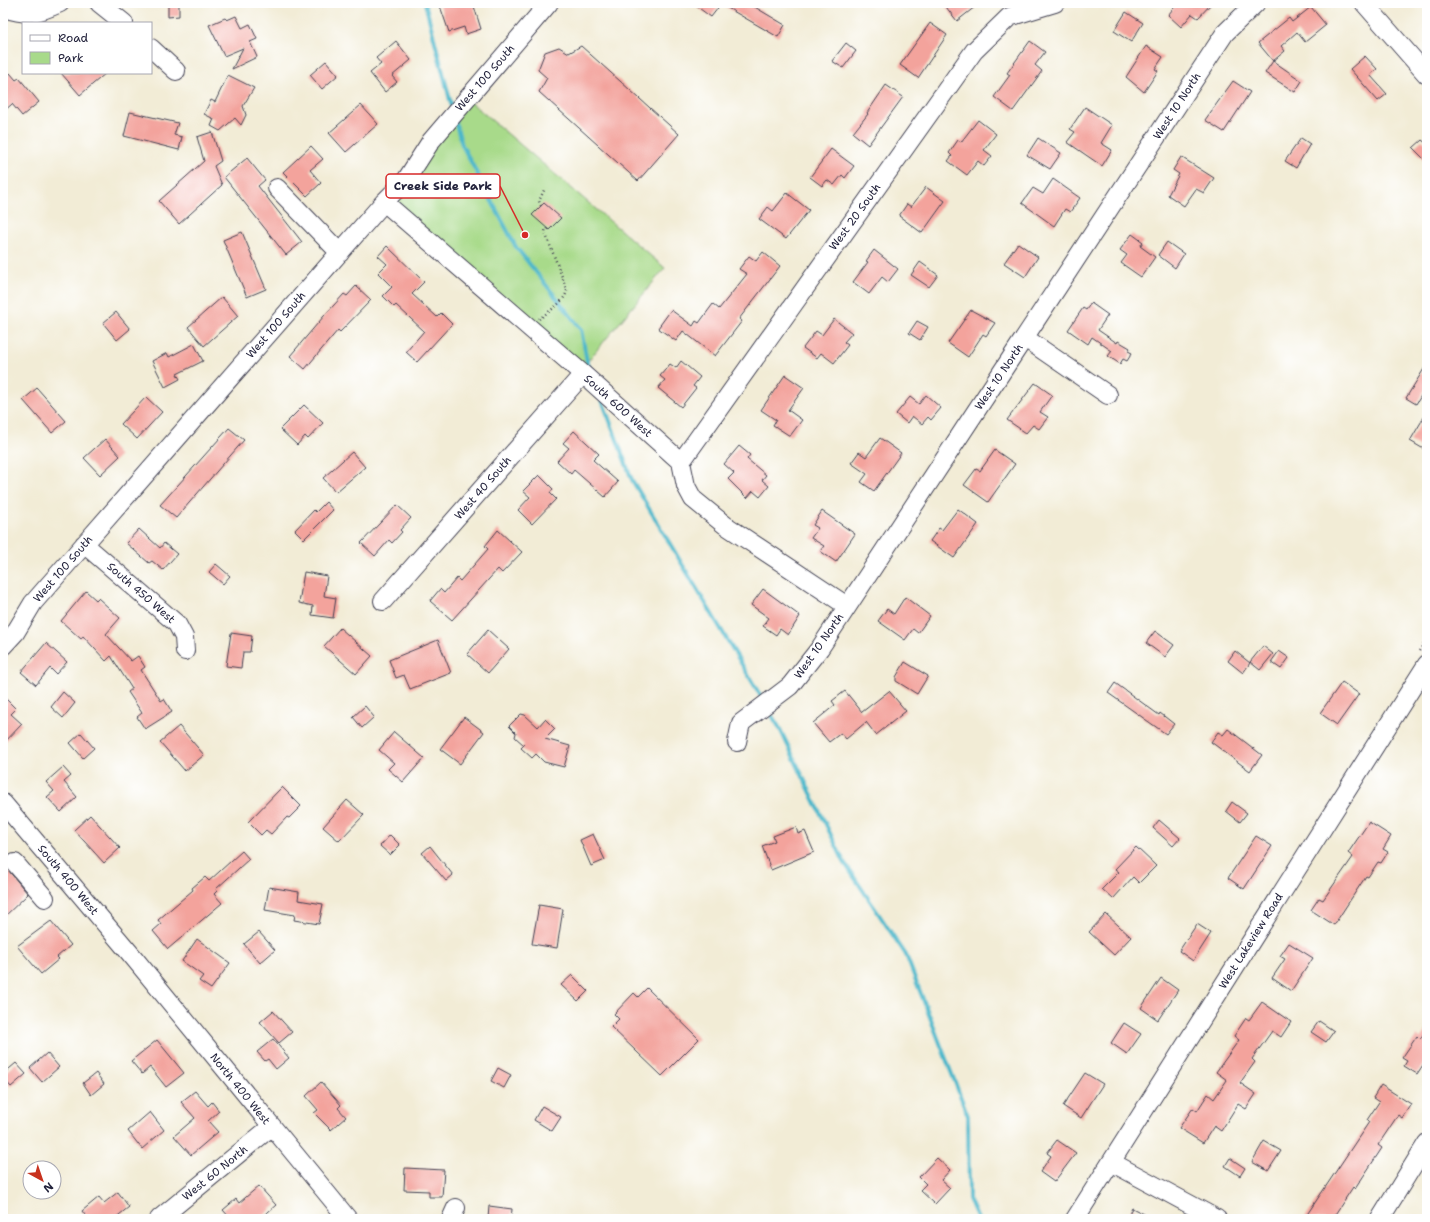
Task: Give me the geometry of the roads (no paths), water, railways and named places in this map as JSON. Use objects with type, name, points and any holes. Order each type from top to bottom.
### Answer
[{"type":"street","points":[[3,8],[27,14],[46,10],[60,3]]},
{"type":"street","points":[[99,3],[123,22]]},
{"type":"street","name":"West 100 South","points":[[3,646],[15,633],[33,603],[84,544],[384,202],[406,180],[431,141],[549,3]]},
{"type":"street","name":"West 20 South","points":[[681,462],[974,51],[1009,17],[1055,3]]},
{"type":"street","name":"West 10 North","points":[[737,742],[741,723],[790,686],[820,648],[1225,33],[1256,3]]},
{"type":"street","points":[[1364,3],[1427,75]]},
{"type":"street","points":[[152,49],[176,71]]},
{"type":"street","points":[[277,188],[340,253]]},
{"type":"street","name":"South 600 West","points":[[384,202],[583,374],[681,462]]},
{"type":"street","points":[[1025,338],[1108,395]]},
{"type":"street","name":"West 40 South","points":[[383,601],[583,374]]},
{"type":"street","points":[[681,462],[686,486],[693,499],[725,524],[847,606]]},
{"type":"street","name":"South 450 West","points":[[84,544],[177,624],[184,637],[185,651]]},
{"type":"street","name":"West Lakeview Road","points":[[1075,1219],[1427,664]]},
{"type":"street","name":"South 400 West","points":[[7,814],[50,859],[134,958]]},
{"type":"street","points":[[27,877],[50,859]]},
{"type":"street","points":[[15,863],[45,898]]},
{"type":"street","name":"North 400 West","points":[[134,958],[271,1127],[348,1219]]},
{"type":"street","name":"West 60 North","points":[[159,1219],[271,1127]]},
{"type":"street","points":[[1380,1219],[1427,1143]]},
{"type":"street","points":[[1111,1162],[1217,1219]]},
{"type":"waterway","points":[[425,3],[452,108]]},
{"type":"waterway","points":[[455,121],[462,145],[516,247],[581,329],[587,362],[591,372]]},
{"type":"waterway","points":[[602,400],[632,480],[763,700]]},
{"type":"waterway","points":[[767,708],[779,727],[844,862],[906,955],[968,1116],[969,1199],[978,1219]]},
{"type":"place","name":"Creek Side Park","points":[[525,235]]}]
